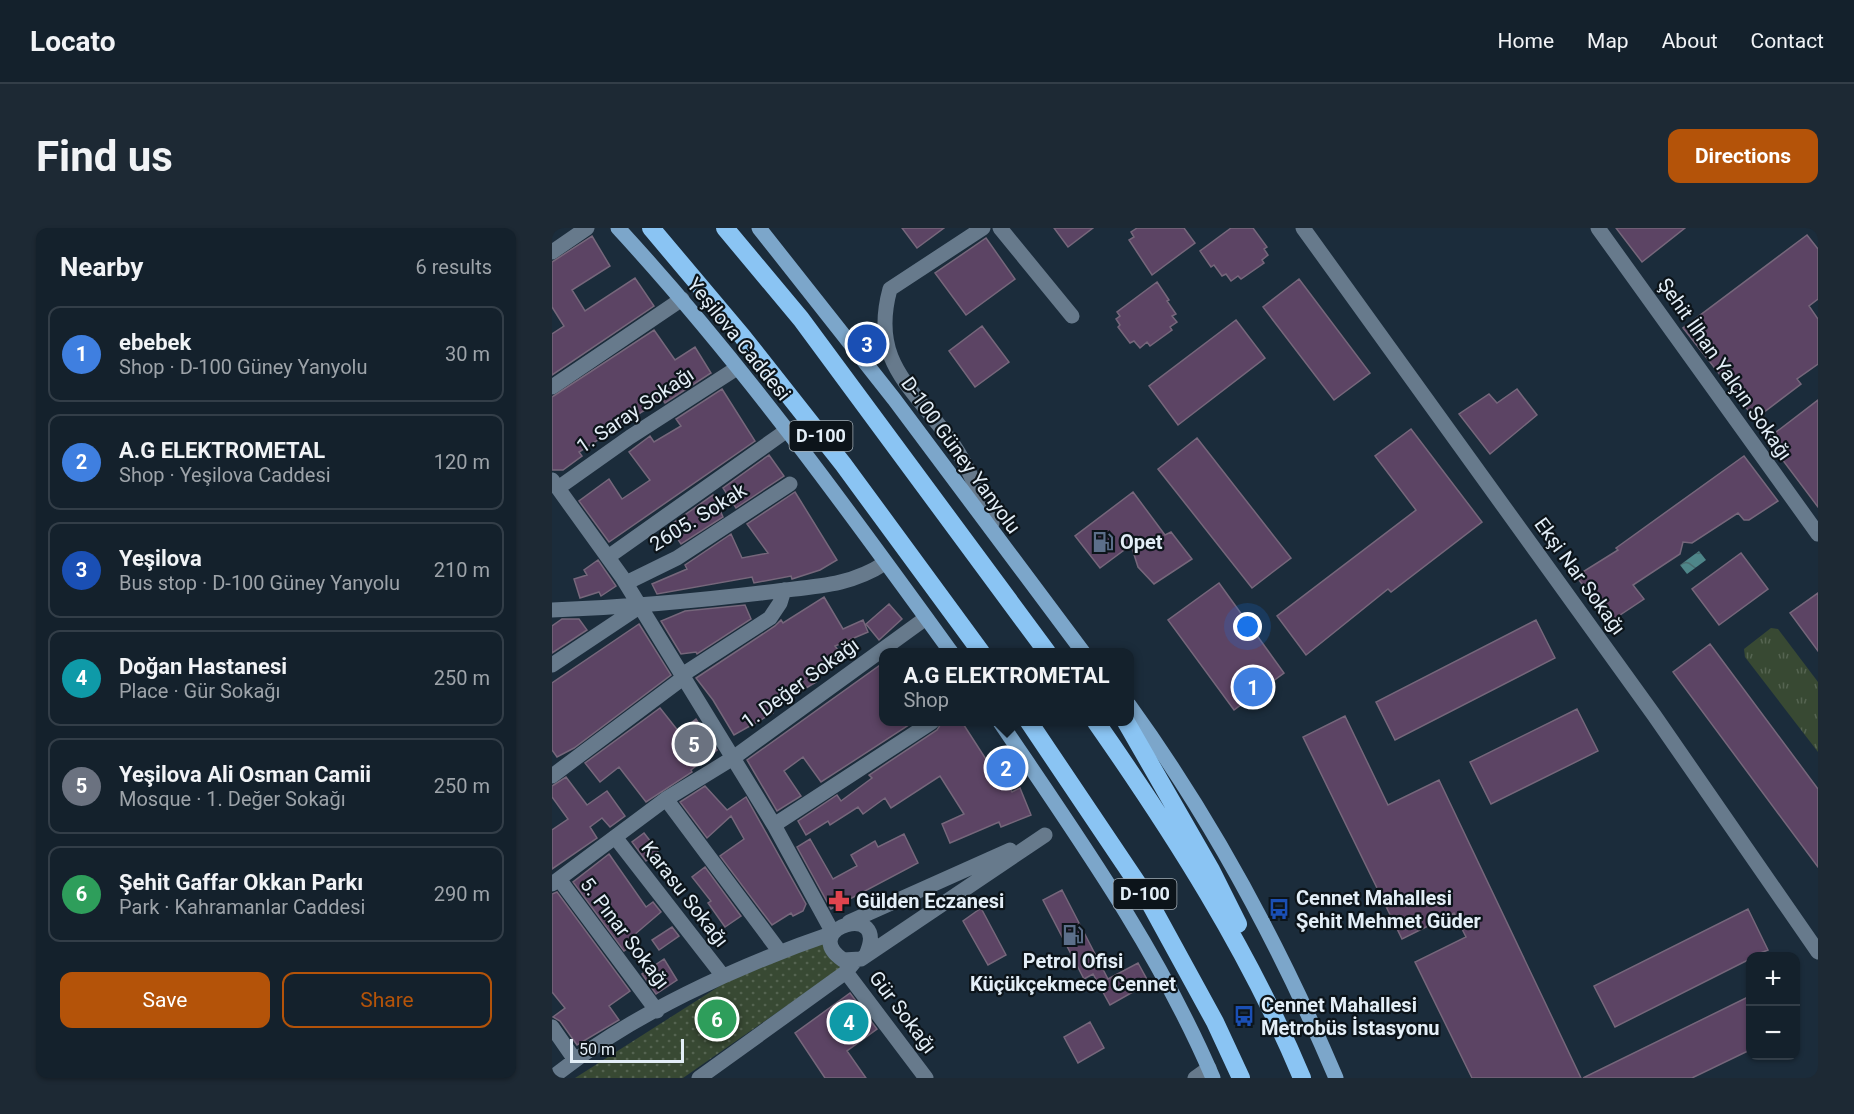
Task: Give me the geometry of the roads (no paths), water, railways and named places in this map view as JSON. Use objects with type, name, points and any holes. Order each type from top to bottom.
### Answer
[{"type":"highway","name":"D-100","points":[[651,228],[742,336],[836,454],[978,648]]},
{"type":"highway","name":"D-100","points":[[725,228],[801,320],[1044,648]]},
{"type":"highway","name":"D-100","points":[[1032,726],[1146,896],[1215,1022],[1241,1078]]},
{"type":"highway","name":"D-100","points":[[1099,726],[1199,878],[1265,999],[1302,1078]]},
{"type":"highway","points":[[1128,726],[1211,870],[1240,927],[1257,966],[1265,999]]},
{"type":"main road","name":"Yeşilova Caddesi","points":[[618,228],[682,299],[737,368],[948,648]]},
{"type":"main road","name":"D-100 Güney Yanyolu","points":[[759,228],[869,366],[1080,648]]},
{"type":"main road","points":[[1134,713],[1237,871],[1290,974],[1336,1078]]},
{"type":"main road","points":[[1003,726],[1068,822],[1150,953],[1211,1073]]},
{"type":"street","points":[[552,252],[587,228]]},
{"type":"street","points":[[982,228],[890,289],[883,315],[885,340],[901,378],[951,441],[1005,550]]},
{"type":"street","points":[[999,228],[1072,316]]},
{"type":"street","name":"Ekşi Nar Sokağı","points":[[1304,228],[1647,706],[1818,952]]},
{"type":"street","name":"Şehit İlhan Yalçın Sokağı","points":[[1598,228],[1818,534]]},
{"type":"street","points":[[552,387],[682,299]]},
{"type":"street","name":"1. Saray Sokağı","points":[[555,484],[737,368]]},
{"type":"street","points":[[608,557],[786,431]]},
{"type":"street","points":[[555,484],[626,583],[774,825],[833,933],[834,951],[843,960],[856,963]]},
{"type":"street","name":"2605. Sokak","points":[[626,583],[678,558],[790,484]]},
{"type":"street","points":[[552,610],[640,607],[844,583],[864,576],[885,563]]},
{"type":"street","points":[[552,776],[682,677],[770,618],[780,603],[784,590]]},
{"type":"street","points":[[552,666],[640,607]]},
{"type":"street","name":"1. Değer Sokağı","points":[[885,648],[926,618]]},
{"type":"street","name":"1. Değer Sokağı","points":[[556,882],[666,799],[733,758],[879,652]]},
{"type":"street","points":[[774,825],[926,726]]},
{"type":"street","points":[[666,799],[780,952]]},
{"type":"street","points":[[699,1078],[856,963],[1045,835],[1068,822]]},
{"type":"street","points":[[552,1078],[574,1060],[657,1011],[723,976],[833,933],[842,924],[1045,835]]},
{"type":"street","name":"Karasu Sokağı","points":[[615,837],[723,976]]},
{"type":"street","name":"5. Pınar Sokağı","points":[[556,882],[657,1011]]},
{"type":"street","points":[[849,922],[866,930],[870,942],[856,963]]},
{"type":"street","name":"Gür Sokağı","points":[[856,963],[926,1078]]},
{"type":"street","points":[[552,1027],[574,1060]]},
{"type":"street","points":[[1195,1078],[1211,1073]]},
{"type":"water","points":[[1699,551],[1706,560],[1687,574],[1680,565]]},
{"type":"place","name":"Yeşilova","points":[[867,344]]},
{"type":"place","name":"Opet","points":[[1103,542]]},
{"type":"place","name":"ebebek","points":[[1253,687]]},
{"type":"place","name":"Yeşilova Ali Osman Camii","points":[[694,744]]},
{"type":"place","name":"A.G ELEKTROMETAL","points":[[1006,768]]},
{"type":"place","name":"Gülden Eczanesi","points":[[839,901]]},
{"type":"place","name":"Cennet Mahallesi Şehit Mehmet Güder","points":[[1279,909]]},
{"type":"place","name":"Petrol Ofisi Küçükçekmece Cennet","points":[[1073,935]]},
{"type":"place","name":"Cennet Mahallesi Metrobüs İstasyonu","points":[[1244,1016]]},
{"type":"place","name":"Şehit Gaffar Okkan Parkı","points":[[717,1019]]},
{"type":"place","name":"Doğan Hastanesi","points":[[849,1022]]}]
